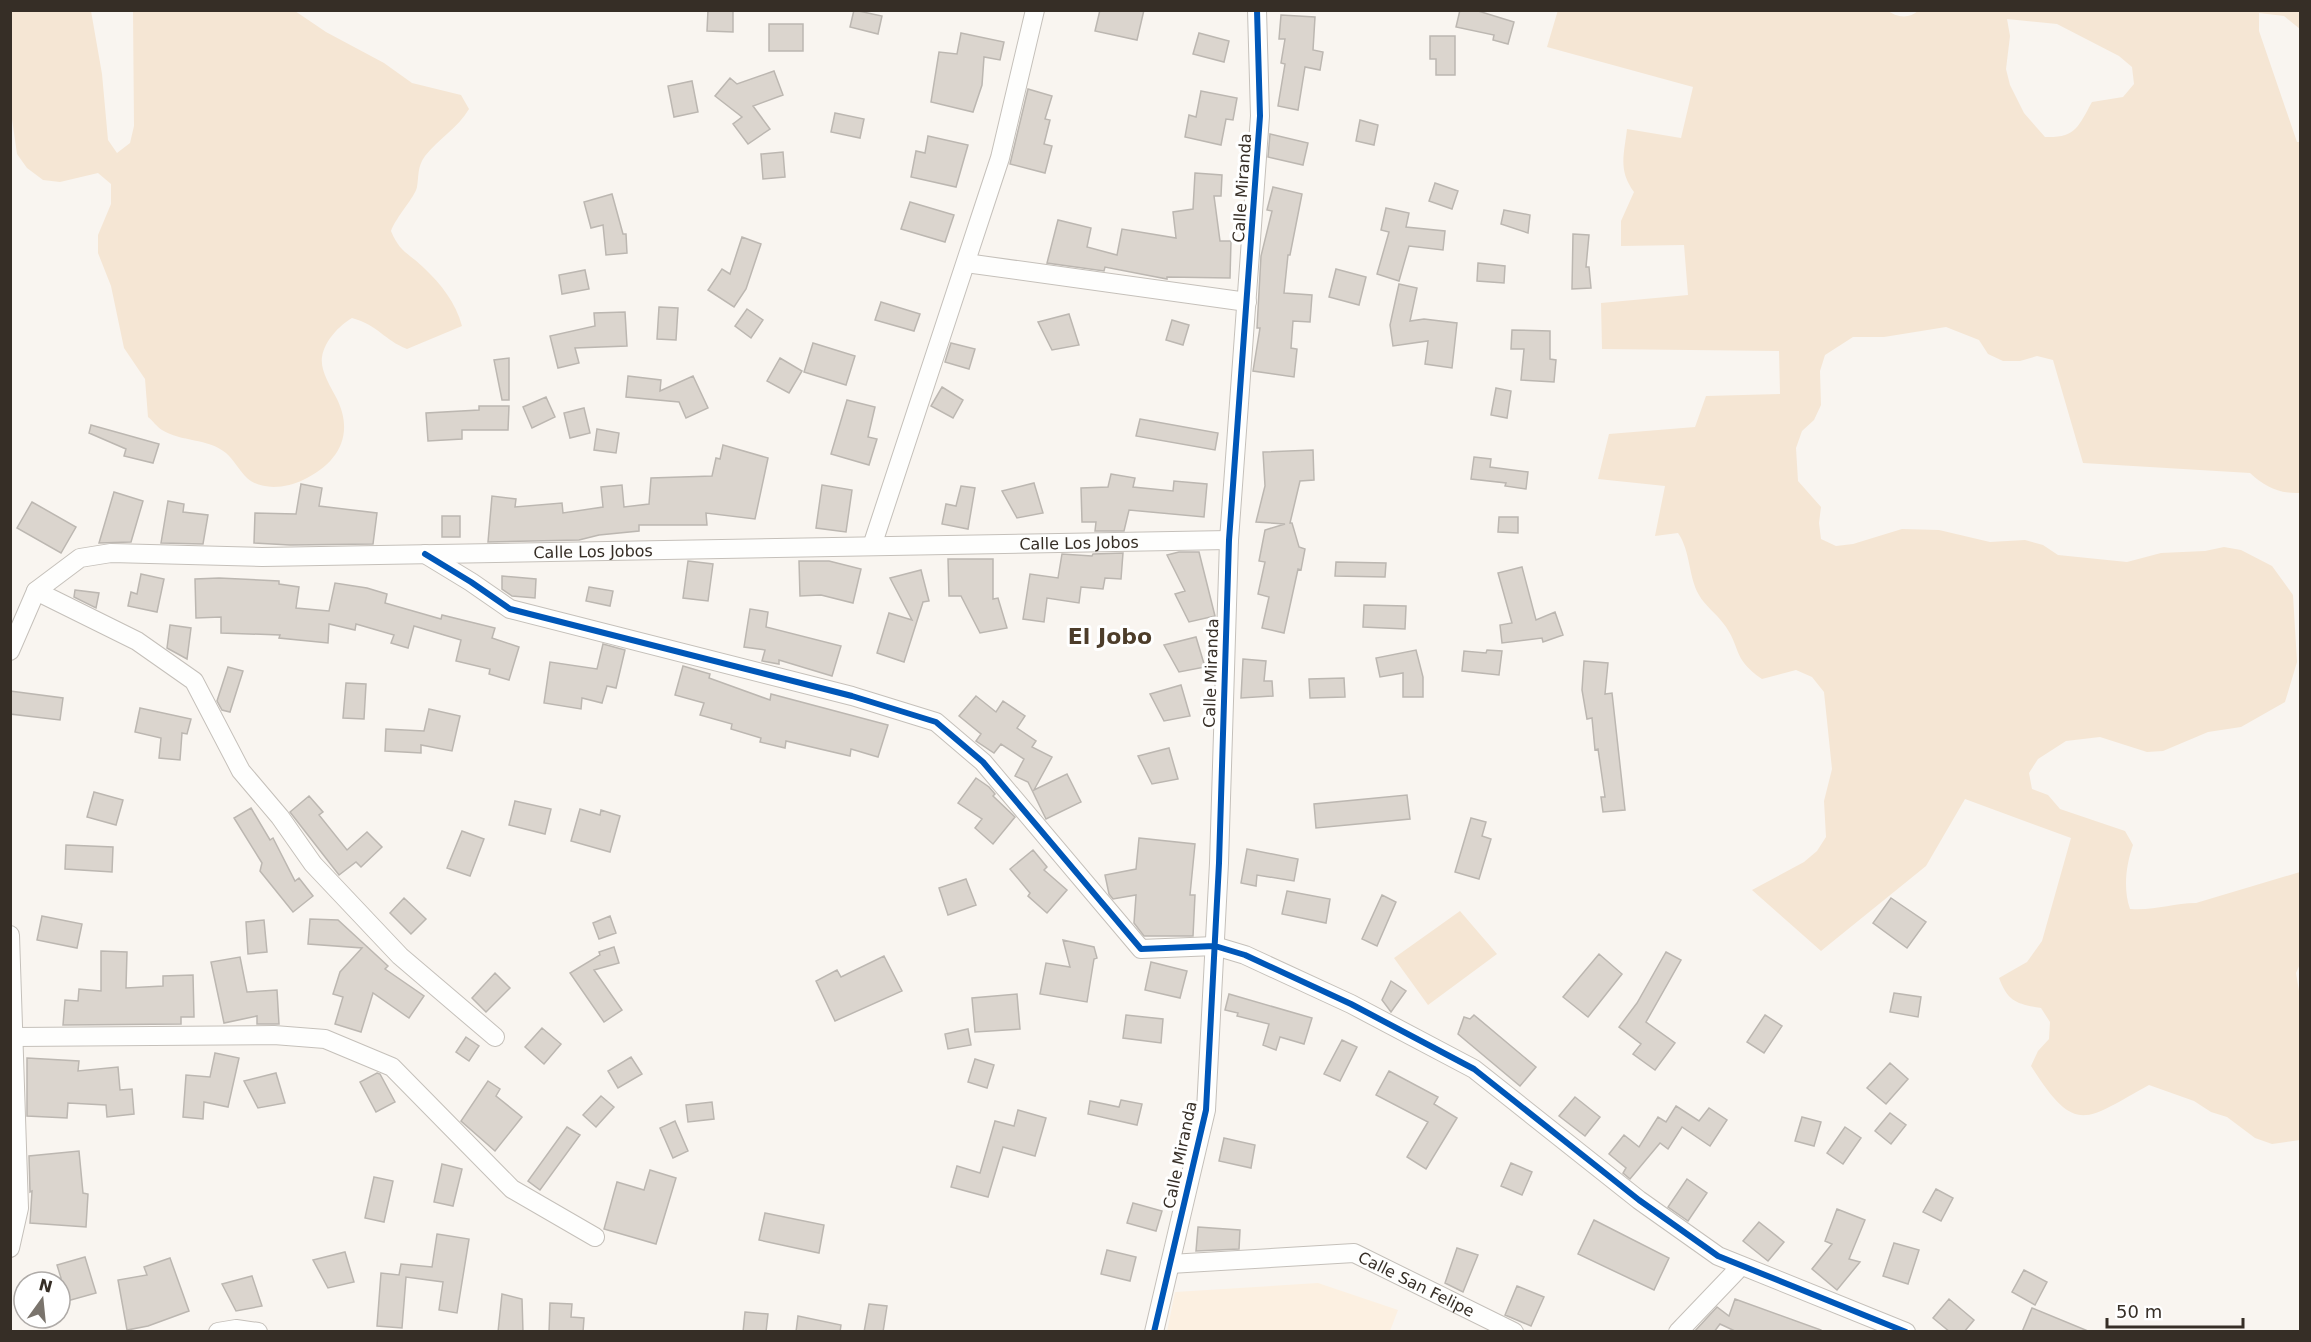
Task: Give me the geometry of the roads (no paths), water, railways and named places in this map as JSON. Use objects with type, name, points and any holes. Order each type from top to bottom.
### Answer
[{"type":"street","points":[[872,546],[1000,158],[1035,10]]},
{"type":"street","name":"Calle Miranda","points":[[1154,1332],[1206,1110],[1215,946],[1229,540],[1260,116],[1257,10]]},
{"type":"street","points":[[966,263],[1247,302]]},
{"type":"street","name":"Calle Los Jobos","points":[[10,651],[36,591],[80,558],[111,553],[262,557],[1229,540]]},
{"type":"street","points":[[424,554],[510,609],[852,696],[936,722],[983,762],[1142,949],[1215,946],[1245,955],[1351,1004],[1474,1069],[1639,1200],[1718,1256],[1906,1332]]},
{"type":"street","points":[[36,591],[137,641],[194,681],[241,771],[279,817],[313,864],[400,956],[495,1037]]},
{"type":"street","points":[[10,936],[19,1208],[10,1248]]},
{"type":"street","points":[[15,1037],[274,1035],[325,1039],[392,1068],[512,1189],[595,1237]]},
{"type":"street","name":"Calle San Felipe","points":[[1170,1264],[1354,1253],[1514,1332]]},
{"type":"street","points":[[1678,1332],[1741,1266]]},
{"type":"street","points":[[218,1332],[236,1329],[258,1332]]},
{"type":"district","name":"El Jobo","points":[[1110,636]]}]
